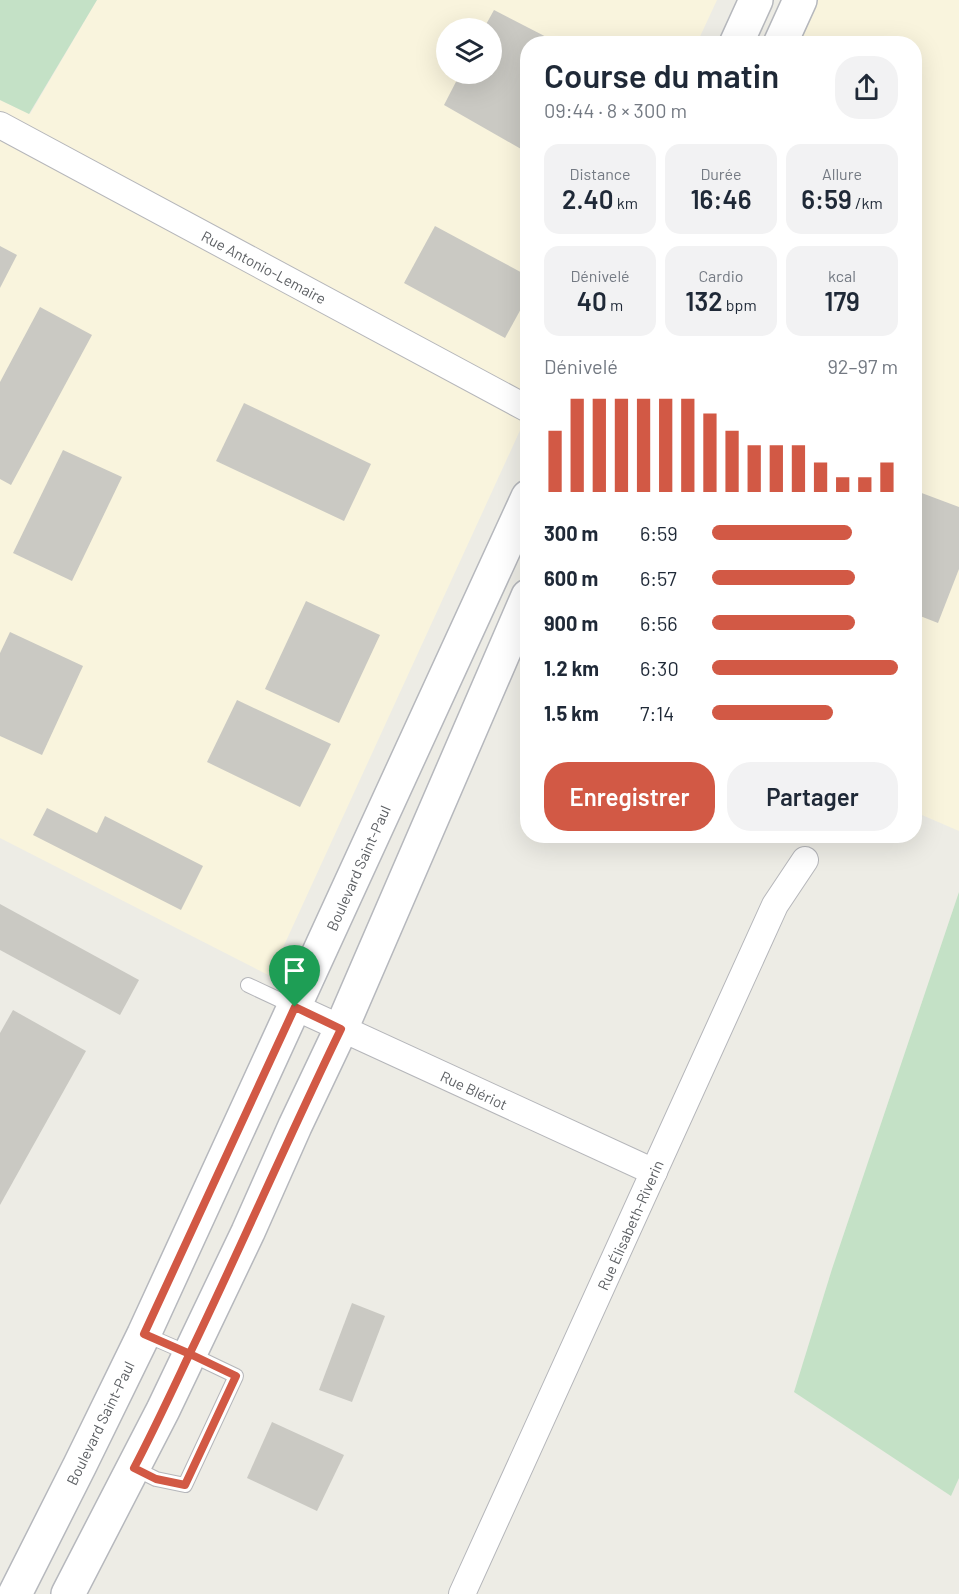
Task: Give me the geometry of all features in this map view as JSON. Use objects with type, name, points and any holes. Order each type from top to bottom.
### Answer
[{"type":"main road","points":[[740,36],[756,0]]},
{"type":"main road","points":[[784,36],[800,0]]},
{"type":"main road","name":"Boulevard Saint-Paul","points":[[15,1594],[144,1334],[520,515]]},
{"type":"main road","points":[[68,1594],[134,1468],[248,1232],[341,1029],[520,615]]},
{"type":"street","name":"Rue Antonio-Lemaire","points":[[0,125],[520,406]]},
{"type":"street","name":"Rue Élisabeth-Riverin","points":[[465,1593],[775,905],[805,860]]},
{"type":"street","name":"Rue Blériot","points":[[295,1007],[654,1173]]},
{"type":"lane","points":[[248,986],[295,1007]]},
{"type":"lane","points":[[134,1468],[156,1479],[185,1485],[236,1376],[144,1334]]},
{"type":"shaded area","points":[[97,0],[717,0],[700,36],[520,36],[520,430],[270,976],[0,838],[0,100],[30,114]]},
{"type":"shaded area","points":[[800,0],[959,0],[959,831],[922,815],[922,36],[784,36]]},
{"type":"green space","points":[[0,0],[97,0],[29,114],[0,100]]},
{"type":"green space","points":[[959,892],[959,1478],[951,1496],[794,1392],[832,1269]]},
{"type":"building","points":[[494,10],[544,36],[520,36],[520,148],[444,105],[455,84],[502,84],[502,18],[490,18]]},
{"type":"building","points":[[435,226],[520,272],[520,311],[505,338],[404,283]]},
{"type":"building","points":[[0,246],[17,255],[0,288]]},
{"type":"building","points":[[40,307],[92,335],[11,485],[0,479],[0,382]]},
{"type":"building","points":[[244,403],[371,464],[344,521],[216,461]]},
{"type":"building","points":[[63,450],[122,477],[72,581],[13,553]]},
{"type":"building","points":[[922,493],[959,507],[959,569],[938,623],[922,617]]},
{"type":"building","points":[[306,601],[380,635],[339,723],[265,689]]},
{"type":"building","points":[[10,632],[83,666],[42,755],[0,736],[0,653]]},
{"type":"building","points":[[237,700],[331,744],[300,807],[207,762]]},
{"type":"building","points":[[47,808],[97,833],[105,816],[203,866],[181,910],[33,835]]},
{"type":"building","points":[[0,904],[139,980],[120,1015],[0,950]]},
{"type":"building","points":[[13,1010],[86,1051],[0,1205],[0,1033]]},
{"type":"building","points":[[352,1303],[385,1316],[352,1402],[319,1390]]},
{"type":"building","points":[[272,1422],[344,1455],[317,1511],[247,1478]]},
{"type":"route","points":[[295,1007],[144,1334],[190,1354],[236,1376],[185,1485],[156,1479],[134,1468],[163,1410],[190,1354],[213,1306],[248,1232],[341,1029],[295,1007]]}]
